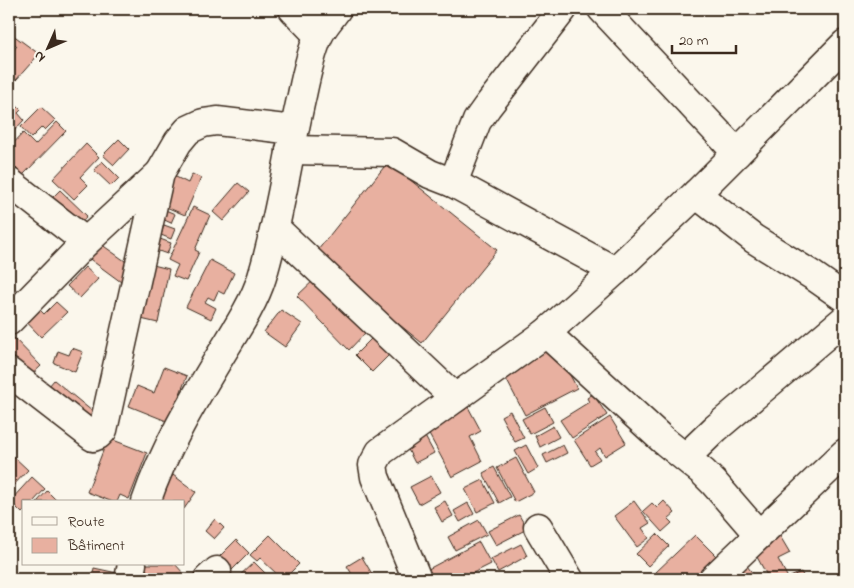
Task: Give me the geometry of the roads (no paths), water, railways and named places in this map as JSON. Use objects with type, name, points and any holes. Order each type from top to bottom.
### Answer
[{"type":"street","points":[[293,9],[318,35]]},
{"type":"street","points":[[147,500],[170,444],[247,310],[262,278],[275,228],[307,71],[318,35],[337,9]]},
{"type":"street","points":[[453,183],[477,121],[563,9]]},
{"type":"street","points":[[602,9],[737,153]]},
{"type":"street","points":[[417,579],[375,477],[373,465],[380,452],[546,333],[615,272],[696,194],[845,44]]},
{"type":"street","points":[[9,321],[86,242],[160,173],[178,142],[188,130],[203,123],[217,121],[292,140],[392,152],[430,174],[453,183],[615,272]]},
{"type":"street","points":[[9,372],[93,437],[103,430],[160,173]]},
{"type":"street","points":[[9,182],[86,242]]},
{"type":"street","points":[[696,194],[754,239],[845,298]]},
{"type":"street","points":[[275,228],[455,398]]},
{"type":"street","points":[[686,458],[715,429],[845,319]]},
{"type":"street","points":[[546,333],[663,440],[714,483],[759,535]]},
{"type":"street","points":[[713,579],[845,452]]},
{"type":"street","points":[[538,527],[568,579]]},
{"type":"street","points":[[129,579],[132,566]]}]
